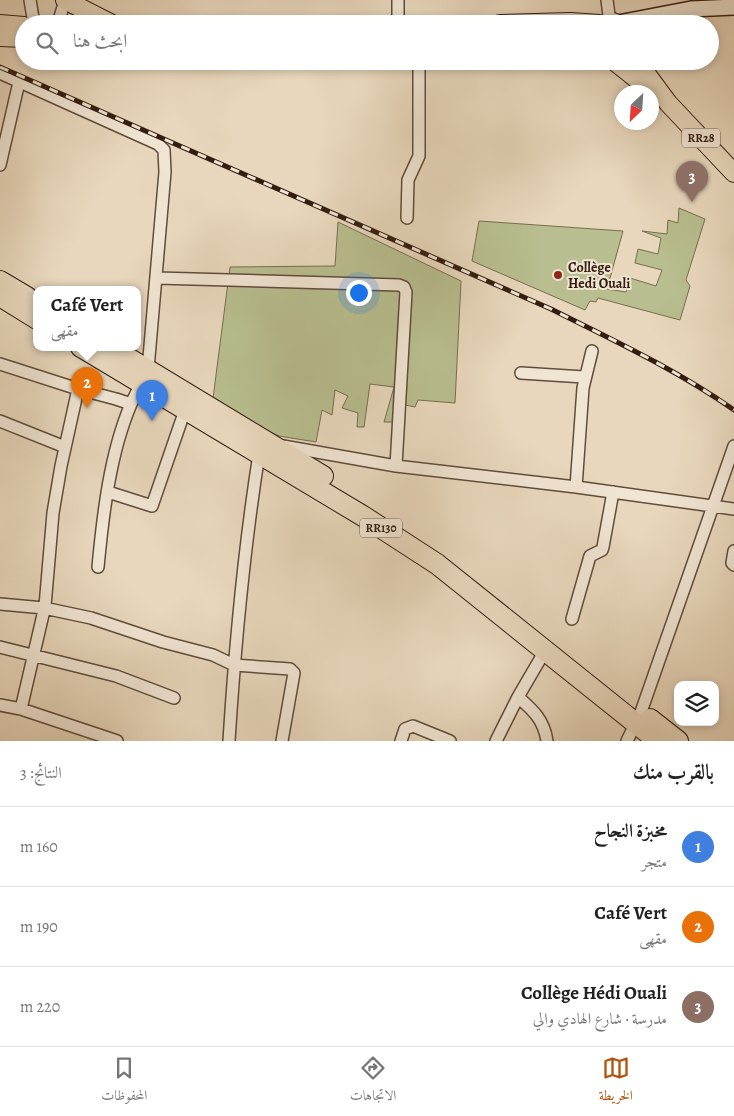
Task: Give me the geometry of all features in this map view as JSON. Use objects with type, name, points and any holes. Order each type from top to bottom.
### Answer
[{"type":"highway","points":[[0,281],[33,301]]},
{"type":"highway","points":[[0,296],[33,317]]},
{"type":"highway","name":"RR130","points":[[90,351],[144,376],[263,448],[437,564],[546,649],[639,717],[678,741]]},
{"type":"highway","name":"RR130","points":[[115,351],[184,410],[263,448],[375,507],[448,555],[552,637],[639,717],[658,741]]},
{"type":"main road","points":[[65,0],[94,15]]},
{"type":"main road","points":[[0,24],[15,25]]},
{"type":"main road","points":[[0,37],[15,38]]},
{"type":"main road","name":"RR28","points":[[624,70],[668,103]]},
{"type":"main road","name":"RR28","points":[[644,70],[668,103],[734,173]]},
{"type":"street","points":[[30,0],[32,15]]},
{"type":"street","points":[[61,15],[65,0]]},
{"type":"street","points":[[398,0],[398,15]]},
{"type":"street","points":[[607,0],[609,15]]},
{"type":"street","points":[[669,15],[734,7]]},
{"type":"street","points":[[686,15],[691,12]]},
{"type":"street","points":[[407,218],[408,180],[419,156],[420,70]]},
{"type":"street","points":[[0,73],[161,146],[164,150],[165,172],[157,278],[144,376],[131,404],[120,437],[108,492],[98,567]]},
{"type":"street","points":[[0,165],[19,82]]},
{"type":"street","points":[[157,278],[219,281],[310,281],[399,285],[404,287],[406,292],[396,466]]},
{"type":"street","points":[[576,487],[584,377],[592,351]]},
{"type":"street","points":[[0,364],[131,404]]},
{"type":"street","points":[[521,372],[584,377]]},
{"type":"street","points":[[21,709],[44,608],[53,513],[78,389]]},
{"type":"street","points":[[108,492],[150,507],[152,506],[184,410]]},
{"type":"street","points":[[0,420],[66,447]]},
{"type":"street","points":[[627,741],[639,717],[734,446]]},
{"type":"street","points":[[229,741],[241,579],[248,520],[263,448],[576,487],[734,509]]},
{"type":"street","points":[[572,619],[590,556],[602,550],[603,547],[612,492]]},
{"type":"street","points":[[734,551],[732,563],[734,565]]},
{"type":"street","points":[[0,604],[44,608],[91,618],[163,642],[213,655],[234,665],[281,668],[293,671],[282,741]]},
{"type":"street","points":[[0,647],[116,676],[174,698]]},
{"type":"street","points":[[496,741],[518,697],[546,649]]},
{"type":"street","points":[[518,697],[541,720],[547,741]]},
{"type":"street","points":[[0,705],[21,709],[117,741]]},
{"type":"street","points":[[401,741],[405,729],[413,726],[450,741]]},
{"type":"green space","name":"Collège Hedi Ouali","points":[[679,208],[705,219],[686,280],[690,286],[680,320],[598,298],[596,302],[590,301],[585,310],[472,261],[479,221],[623,231],[607,289],[626,292],[630,278],[656,286],[662,270],[635,263],[638,249],[658,254],[661,238],[642,231],[667,234],[668,220],[678,223]]},
{"type":"green space","points":[[338,222],[461,281],[455,403],[418,400],[415,407],[405,405],[404,422],[384,422],[394,387],[370,384],[364,427],[357,427],[358,413],[342,408],[348,396],[335,390],[332,415],[322,410],[316,442],[279,436],[212,406],[230,267],[335,266]]},
{"type":"railway","points":[[0,67],[551,309],[667,369],[734,410]]},
{"type":"place","name":"Collège Hédi Ouali","points":[[692,202]]},
{"type":"place","name":"Collège Hedi Ouali","points":[[558,275]]},
{"type":"place","name":"Café Vert","points":[[87,408]]},
{"type":"place","name":"مخبزة النجاح","points":[[152,421]]}]
